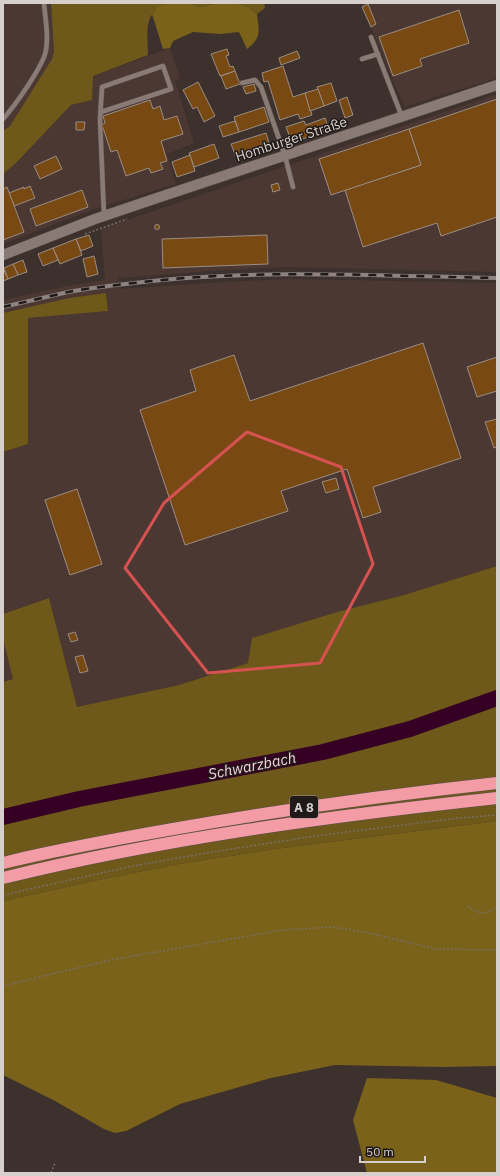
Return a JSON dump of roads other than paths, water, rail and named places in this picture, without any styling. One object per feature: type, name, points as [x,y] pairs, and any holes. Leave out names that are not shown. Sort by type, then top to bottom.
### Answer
[{"type":"highway","name":"A 8","points":[[3,863],[112,840],[246,816],[393,795],[497,783]]},
{"type":"highway","name":"A 8","points":[[3,878],[113,854],[248,830],[401,808],[497,798]]},
{"type":"main road","name":"Homburger Straße","points":[[3,255],[99,218],[497,85]]},
{"type":"lane","points":[[3,119],[38,69],[46,52],[47,42],[44,3]]},
{"type":"lane","points":[[371,37],[402,117]]},
{"type":"lane","points":[[362,59],[378,54]]},
{"type":"lane","points":[[99,218],[101,112],[102,86],[163,66],[171,89],[101,112]]},
{"type":"lane","points":[[242,83],[255,80],[261,87],[285,156],[293,187]]},
{"type":"waterway","name":"Schwarzbach","points":[[3,817],[79,799],[323,752],[410,729],[497,698]]},
{"type":"railway","points":[[3,307],[78,290],[195,277],[324,274],[497,278]]}]
